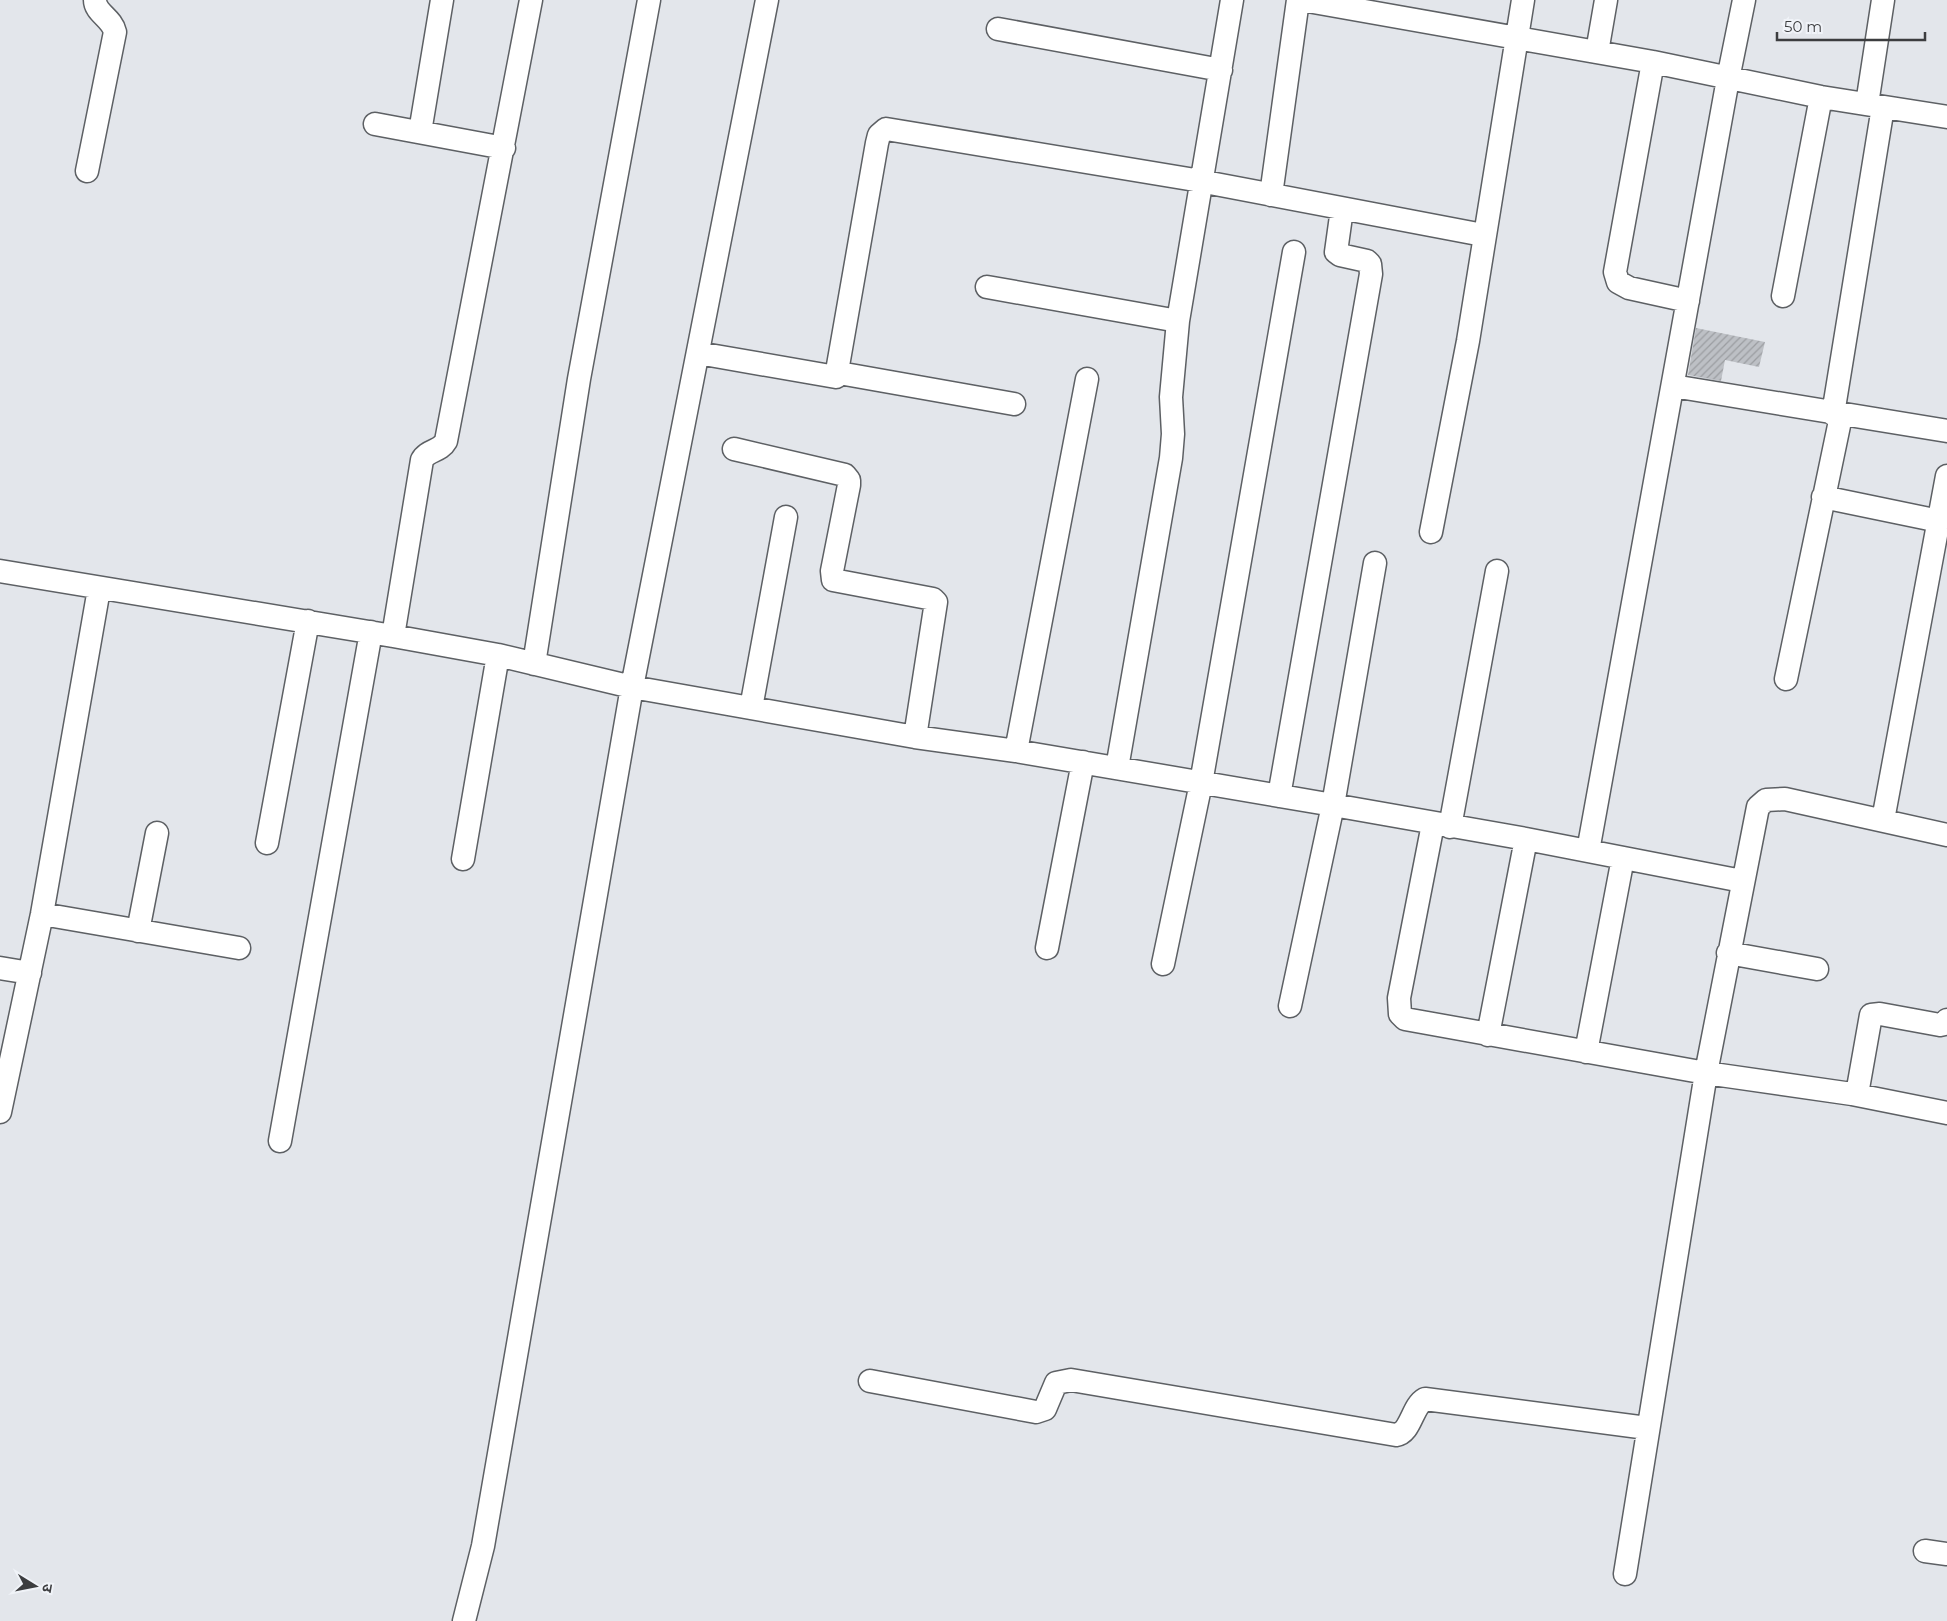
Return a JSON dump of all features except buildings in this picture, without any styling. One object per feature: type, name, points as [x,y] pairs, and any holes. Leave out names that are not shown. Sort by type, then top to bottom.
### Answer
[{"type":"street","points":[[87,171],[115,32],[113,24],[98,10],[95,0]]},
{"type":"street","points":[[420,132],[442,0]]},
{"type":"street","points":[[393,636],[422,460],[428,453],[442,448],[446,441],[531,0]]},
{"type":"street","points":[[534,664],[579,379],[649,0]]},
{"type":"street","points":[[464,1621],[483,1546],[632,687],[767,0]]},
{"type":"street","points":[[1117,768],[1171,458],[1174,434],[1171,397],[1178,321],[1232,0]]},
{"type":"street","points":[[1271,195],[1298,0]]},
{"type":"street","points":[[1302,0],[1654,62],[1821,98],[1947,117]]},
{"type":"street","points":[[1430,532],[1468,341],[1483,235],[1522,0]]},
{"type":"street","points":[[1597,52],[1606,0]]},
{"type":"street","points":[[1588,850],[1744,0]]},
{"type":"street","points":[[1786,679],[1824,497],[1837,415],[1875,106],[1883,0]]},
{"type":"street","points":[[998,29],[1221,70]]},
{"type":"street","points":[[1654,62],[1615,272],[1618,282],[1629,288],[1688,301]]},
{"type":"street","points":[[1783,296],[1821,98]]},
{"type":"street","points":[[375,124],[504,148]]},
{"type":"street","points":[[698,353],[836,377],[839,373],[877,143],[883,130],[895,129],[1201,181],[1483,235]]},
{"type":"street","points":[[1279,796],[1371,274],[1370,264],[1367,261],[1340,255],[1336,252],[1342,209]]},
{"type":"street","points":[[1163,964],[1201,783],[1294,252]]},
{"type":"street","points":[[987,287],[1178,321]]},
{"type":"street","points":[[839,373],[1014,404]]},
{"type":"street","points":[[1016,751],[1087,379]]},
{"type":"street","points":[[1673,386],[1837,415],[1947,431]]},
{"type":"street","points":[[734,449],[845,475],[849,480],[849,486],[833,565],[833,580],[933,599],[936,602],[915,737]]},
{"type":"street","points":[[1883,820],[1947,477]]},
{"type":"street","points":[[1824,497],[1938,521]]},
{"type":"street","points":[[751,708],[786,517]]},
{"type":"street","points":[[1290,1006],[1333,805],[1375,563]]},
{"type":"street","points":[[0,571],[99,589],[371,632],[498,655],[632,687],[915,737],[1016,751],[1333,805],[1588,850],[1742,881]]},
{"type":"street","points":[[1497,571],[1441,825],[1399,998],[1399,1012],[1402,1017],[1408,1020],[1706,1073],[1857,1094],[1947,1113]]},
{"type":"street","points":[[0,1112],[42,914],[99,589]]},
{"type":"street","points":[[267,843],[308,621]]},
{"type":"street","points":[[280,1141],[371,632]]},
{"type":"street","points":[[462,859],[498,655]]},
{"type":"street","points":[[1047,948],[1083,762]]},
{"type":"street","points":[[1625,1574],[1647,1428],[1706,1073],[1742,881],[1758,807],[1766,800],[1785,799],[1947,835]]},
{"type":"street","points":[[138,931],[157,833]]},
{"type":"street","points":[[1488,1034],[1526,839]]},
{"type":"street","points":[[1586,1052],[1623,858]]},
{"type":"street","points":[[42,914],[239,948]]},
{"type":"street","points":[[1728,954],[1817,969]]},
{"type":"street","points":[[0,968],[30,973]]},
{"type":"street","points":[[1857,1094],[1871,1015],[1880,1014],[1940,1024],[1945,1024],[1947,1020]]},
{"type":"street","points":[[870,1381],[1036,1412],[1045,1409],[1056,1383],[1071,1380],[1396,1435],[1403,1432],[1418,1404],[1425,1399],[1647,1428]]},
{"type":"street","points":[[1925,1551],[1947,1554]]}]
